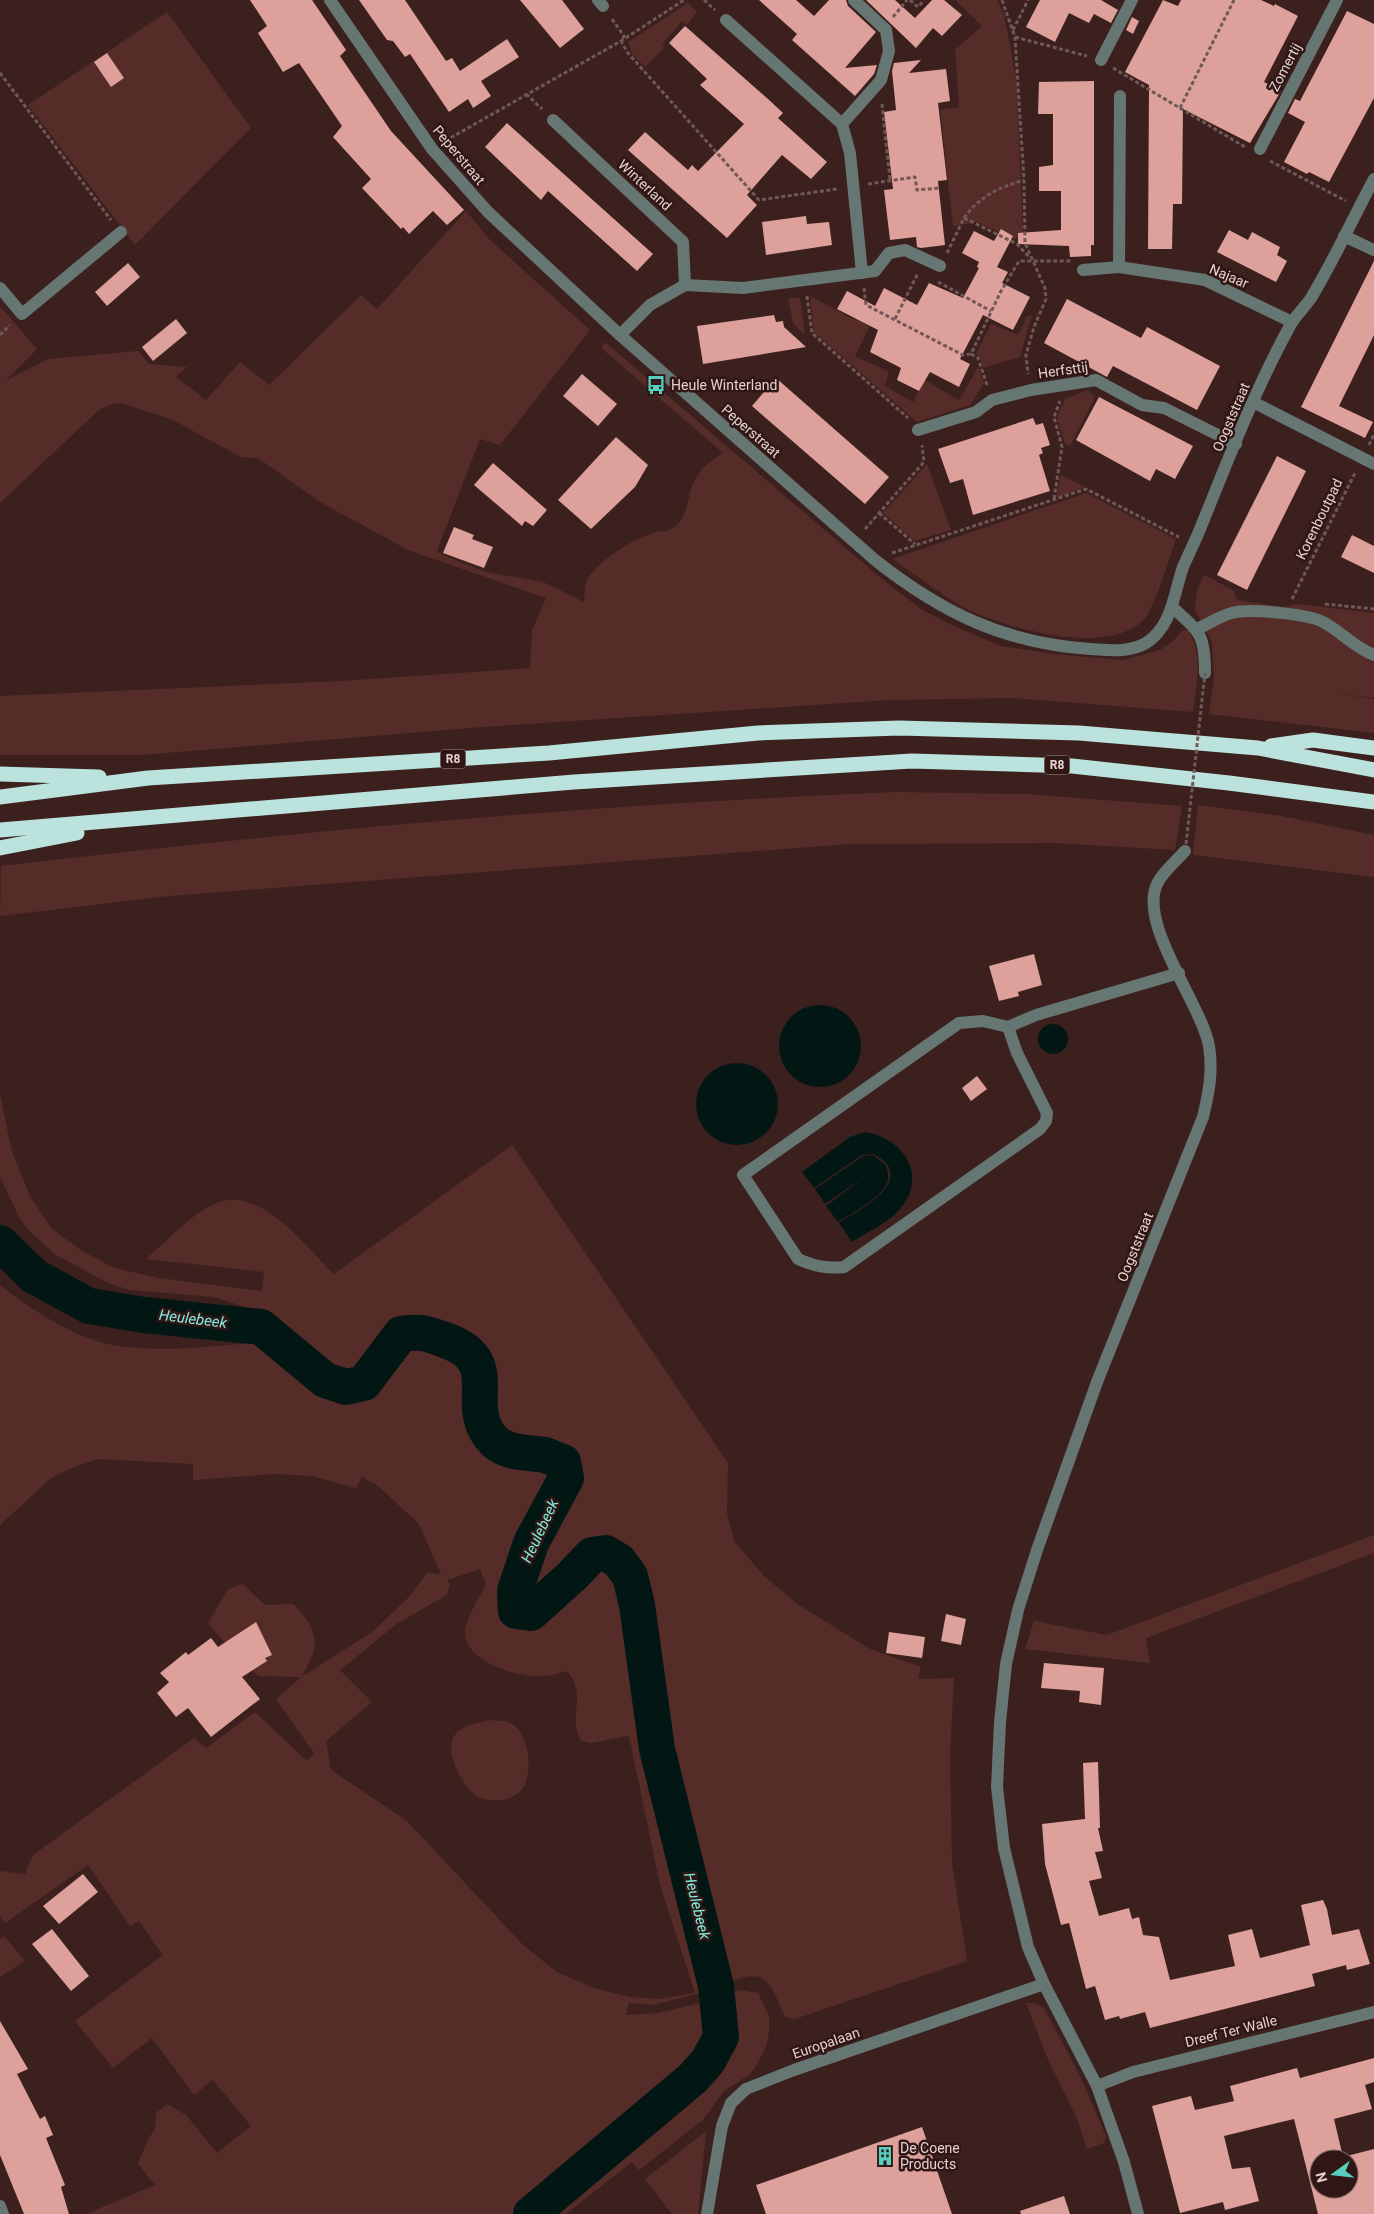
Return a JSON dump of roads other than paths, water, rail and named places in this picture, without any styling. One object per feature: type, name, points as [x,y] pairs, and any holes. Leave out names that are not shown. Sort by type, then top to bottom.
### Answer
[{"type":"highway","name":"R8","points":[[0,798],[148,778],[549,753],[758,733],[899,728],[1079,732],[1258,748],[1374,770]]},
{"type":"highway","points":[[1258,748],[1313,740],[1374,748]]},
{"type":"highway","name":"R8","points":[[0,830],[574,782],[912,761],[1072,766],[1229,783],[1374,802]]},
{"type":"highway","name":"R8","points":[[0,774],[148,778]]},
{"type":"highway","name":"R8","points":[[0,848],[147,819]]},
{"type":"street","name":"Peperstraat","points":[[330,0],[432,149],[488,212],[620,335],[875,560],[909,587],[956,615],[1011,636],[1065,648],[1118,651],[1131,649],[1146,643],[1160,630],[1172,607]]},
{"type":"street","points":[[842,124],[881,80],[889,50],[886,30],[854,0]]},
{"type":"street","points":[[1101,60],[1132,0]]},
{"type":"street","name":"Zomertij","points":[[1258,152],[1337,0]]},
{"type":"street","points":[[726,20],[842,124],[850,153],[862,273]]},
{"type":"street","points":[[1119,267],[1120,96]]},
{"type":"street","name":"Winterland","points":[[553,120],[683,242],[685,285]]},
{"type":"street","name":"Oogststraat","points":[[1172,607],[1183,568],[1253,402],[1292,322],[1310,299],[1374,179]]},
{"type":"street","points":[[0,288],[22,314],[120,232]]},
{"type":"street","points":[[1344,236],[1374,250]]},
{"type":"street","points":[[620,335],[650,305],[685,285],[743,288],[876,271],[889,253],[905,250],[940,266]]},
{"type":"street","name":"Najaar","points":[[1083,270],[1119,267],[1205,280],[1292,322]]},
{"type":"street","name":"Herfsttij","points":[[918,430],[976,412],[992,400],[1031,390],[1096,380],[1142,405],[1164,408],[1236,444]]},
{"type":"street","points":[[1253,402],[1374,464]]},
{"type":"street","points":[[1172,607],[1197,629],[1205,646],[1205,673]]},
{"type":"street","points":[[1197,629],[1229,613],[1239,611],[1286,614],[1322,621],[1352,645],[1374,656]]},
{"type":"street","name":"Oogststraat","points":[[1044,1984],[1028,1948],[1004,1848],[997,1787],[1006,1664],[1018,1610],[1037,1550],[1097,1382],[1203,1117],[1212,1078],[1208,1044],[1179,973],[1158,933],[1154,895],[1158,882],[1186,847]]},
{"type":"street","points":[[1008,1027],[1016,1054],[1047,1113],[1046,1121],[1040,1130],[844,1267],[830,1269],[813,1266],[798,1260],[743,1175],[959,1023],[982,1021],[1008,1027],[1036,1015],[1179,973]]},
{"type":"street","points":[[1044,1984],[1097,2086],[1124,2162],[1138,2214]]},
{"type":"street","name":"Europalaan","points":[[707,2214],[722,2126],[731,2103],[746,2089],[794,2070],[1044,1984]]},
{"type":"street","name":"Dreef Ter Walle","points":[[1097,2086],[1133,2072],[1374,2012]]},
{"type":"street","points":[[0,2206],[3,2214]]},
{"type":"waterway","name":"Heulebeek","points":[[0,1243],[34,1276],[89,1306],[144,1315],[261,1327],[325,1380],[346,1387],[364,1383],[401,1334],[428,1334],[464,1349],[474,1360],[479,1372],[480,1413],[484,1427],[494,1441],[505,1448],[518,1452],[545,1455],[563,1462],[566,1478],[531,1543],[515,1591],[516,1611],[531,1613],[592,1555],[606,1553],[619,1561],[630,1576],[637,1605],[657,1749],[716,1986],[721,2037],[708,2061],[693,2078],[531,2214]]},
{"type":"place","name":"Heule Winterland","points":[[656,385]]},
{"type":"place","name":"De Coene Products","points":[[885,2156]]}]
